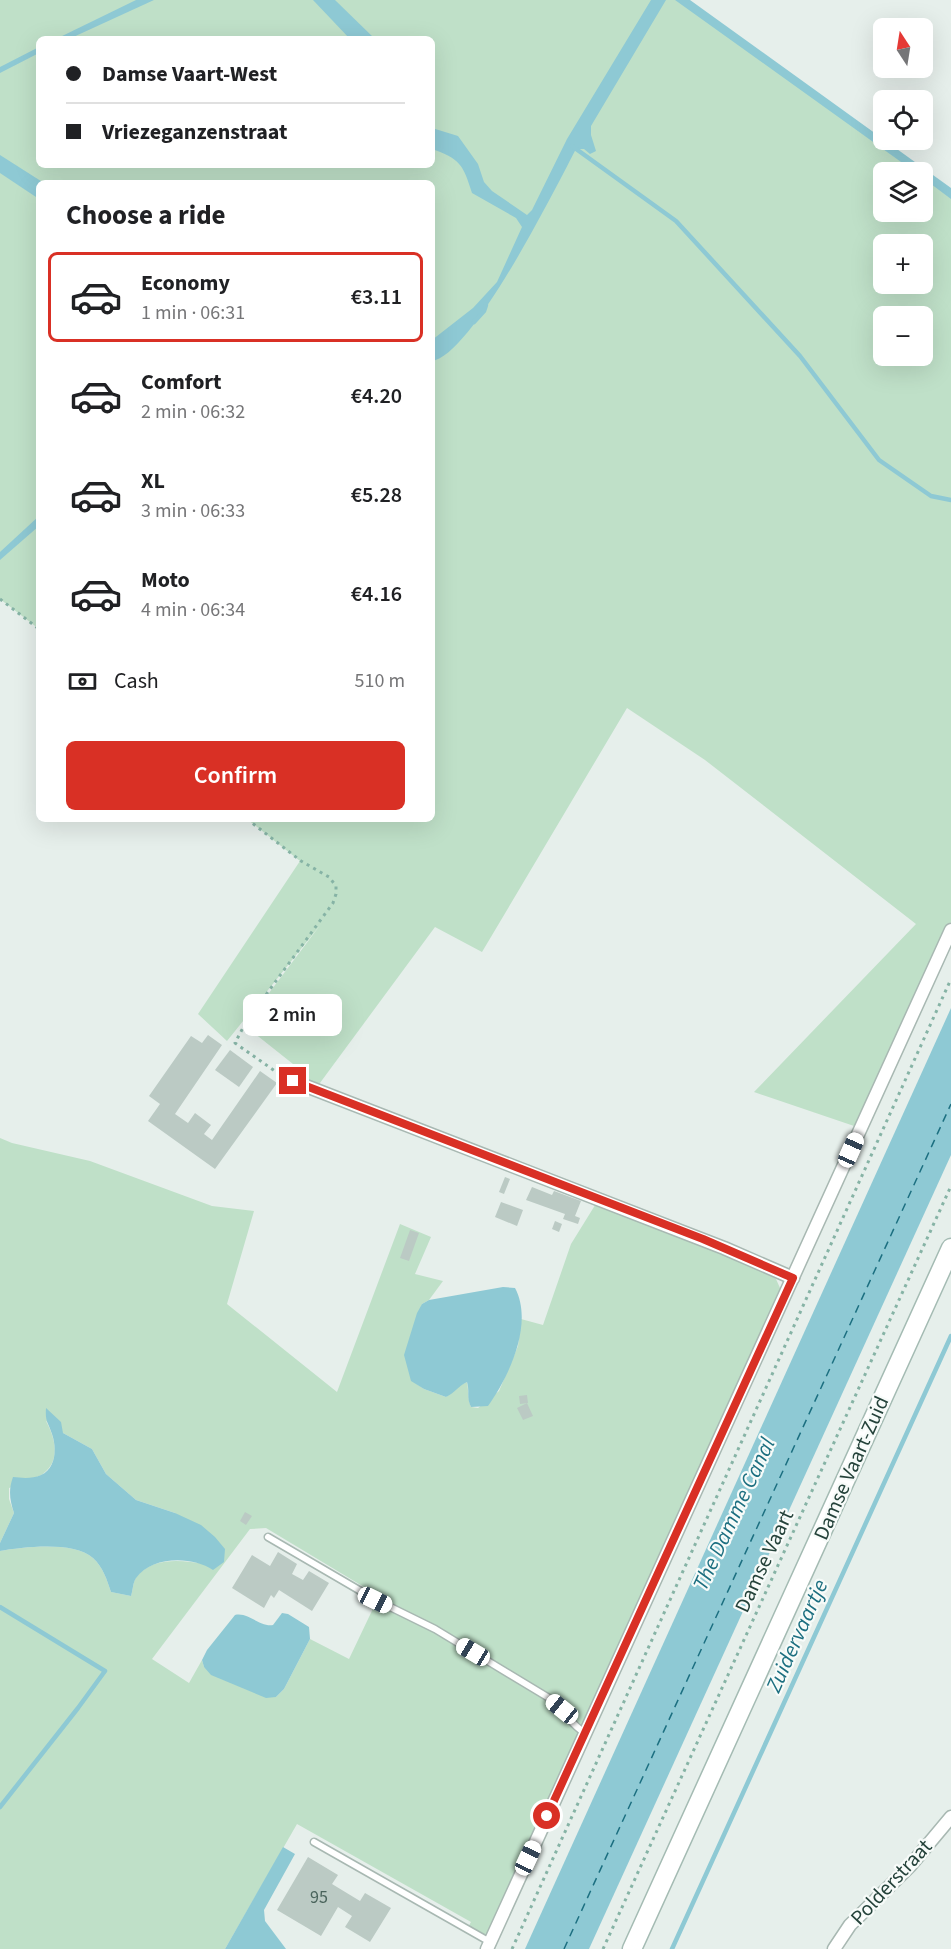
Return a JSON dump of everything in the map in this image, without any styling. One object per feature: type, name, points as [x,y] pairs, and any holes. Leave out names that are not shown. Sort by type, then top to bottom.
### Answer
[{"type":"street","points":[[488,1945],[951,930]]},
{"type":"street","points":[[293,1081],[713,1244],[793,1278]]},
{"type":"street","name":"Damse Vaart-Zuid","points":[[632,1949],[951,1248]]},
{"type":"street","name":"Polderstraat","points":[[834,1949],[850,1925],[910,1866],[951,1817]]},
{"type":"lane","points":[[268,1537],[375,1600],[435,1629],[549,1698],[562,1709],[580,1731],[585,1733]]},
{"type":"lane","points":[[314,1842],[488,1945]]},
{"type":"path","points":[[0,599],[36,626]]},
{"type":"path","points":[[251,822],[301,861],[329,877],[336,886],[333,903],[246,1022],[235,1043],[272,1070],[293,1081]]},
{"type":"path","points":[[512,1949],[951,979]]},
{"type":"path","name":"Damse Vaart","points":[[603,1949],[951,1186]]},
{"type":"green space","points":[[0,0],[682,0],[873,135],[873,150],[894,150],[911,162],[873,162],[873,222],[933,222],[933,177],[951,190],[951,922],[857,1127],[754,1092],[916,924],[705,760],[627,708],[482,952],[435,927],[317,1087],[290,1074],[289,1070],[293,1064],[249,1029],[263,1001],[321,924],[227,1041],[198,1014],[300,861],[251,822],[435,822],[435,180],[36,180],[36,627],[0,599]]},
{"type":"green space","points":[[0,1138],[12,1143],[90,1161],[212,1206],[254,1211],[227,1304],[337,1392],[400,1224],[431,1237],[415,1274],[443,1281],[429,1300],[422,1304],[411,1380],[424,1389],[446,1397],[467,1382],[471,1407],[478,1408],[499,1391],[518,1346],[521,1319],[543,1325],[571,1244],[597,1202],[752,1264],[776,1279],[780,1288],[780,1297],[487,1939],[467,1929],[471,1922],[297,1824],[225,1949],[0,1949],[0,1551],[48,1547],[74,1549],[93,1558],[104,1574],[111,1592],[131,1596],[136,1577],[151,1566],[177,1561],[204,1564],[175,1513],[136,1500],[106,1474],[92,1449],[46,1421],[54,1441],[53,1461],[42,1475],[9,1488],[9,1499],[14,1513],[0,1543]],"holes":[[[266,1528],[379,1596],[349,1659],[310,1639],[284,1689],[276,1697],[204,1667],[202,1660],[189,1683],[152,1659],[250,1529]]]},
{"type":"water","points":[[136,0],[154,0],[76,36],[62,36]]},
{"type":"water","points":[[313,0],[335,0],[372,36],[347,36]]},
{"type":"water","points":[[651,0],[666,0],[591,126],[596,151],[590,154],[584,149],[576,149],[512,267],[490,302],[469,331],[449,352],[435,359],[435,338],[473,308],[497,282],[522,227],[516,218],[472,193],[466,175],[459,164],[449,156],[435,150],[435,129],[458,136],[478,164],[484,182],[492,191],[527,215],[532,210],[567,139]]},
{"type":"water","points":[[675,0],[690,0],[873,132],[873,142]]},
{"type":"water","points":[[36,49],[36,55],[0,73],[0,67]]},
{"type":"water","points":[[884,150],[898,150],[915,162],[901,162]]},
{"type":"water","points":[[0,155],[39,180],[36,180],[36,197],[0,173]]},
{"type":"water","points":[[933,175],[951,188],[951,199],[933,186]]},
{"type":"water","points":[[36,519],[36,529],[0,560],[0,552]]},
{"type":"water","name":"The Damme Canal","points":[[951,1008],[951,1155],[589,1949],[525,1949]]},
{"type":"water","points":[[503,1287],[515,1288],[522,1317],[520,1333],[511,1365],[488,1406],[471,1407],[467,1382],[446,1397],[424,1389],[411,1381],[404,1355],[422,1304],[429,1300]]},
{"type":"water","points":[[46,1408],[61,1422],[63,1433],[92,1449],[106,1474],[136,1500],[175,1513],[201,1525],[215,1537],[225,1549],[224,1562],[213,1570],[204,1565],[184,1561],[152,1565],[136,1578],[131,1596],[111,1592],[104,1574],[93,1558],[74,1549],[48,1547],[0,1551],[0,1543],[14,1513],[10,1495],[13,1477],[38,1476],[50,1468],[54,1458],[54,1445],[46,1419]]},
{"type":"water","points":[[282,1613],[288,1614],[309,1627],[310,1639],[284,1689],[276,1697],[266,1698],[211,1675],[204,1667],[202,1660],[207,1650],[235,1615],[273,1625]]},
{"type":"water","points":[[283,1847],[295,1854],[264,1910],[265,1921],[286,1949],[225,1949]]},
{"type":"building","points":[[208,1035],[222,1045],[175,1114],[188,1123],[195,1113],[211,1125],[204,1134],[212,1140],[260,1071],[277,1083],[215,1169],[148,1121],[160,1104],[149,1096],[191,1036],[202,1043]]},
{"type":"building","points":[[230,1050],[253,1067],[239,1087],[215,1070]]},
{"type":"building","points":[[505,1177],[510,1179],[504,1194],[499,1192]]},
{"type":"building","points":[[532,1187],[552,1195],[554,1191],[581,1201],[575,1216],[580,1218],[578,1224],[563,1219],[565,1214],[526,1200]]},
{"type":"building","points":[[501,1202],[523,1210],[517,1226],[495,1217]]},
{"type":"building","points":[[555,1221],[562,1224],[559,1232],[552,1229]]},
{"type":"building","points":[[410,1230],[419,1233],[409,1261],[400,1258]]},
{"type":"building","points":[[527,1395],[528,1403],[520,1404],[519,1396]]},
{"type":"building","points":[[527,1403],[533,1416],[523,1420],[517,1408]]},
{"type":"building","points":[[245,1512],[252,1516],[246,1525],[240,1521]]},
{"type":"building","points":[[278,1552],[297,1564],[292,1574],[303,1580],[309,1571],[329,1583],[312,1611],[279,1590],[274,1598],[271,1595],[264,1608],[232,1588],[252,1555],[270,1566]]},
{"type":"building","points":[[308,1857],[338,1875],[332,1884],[360,1901],[365,1893],[391,1908],[370,1942],[345,1927],[352,1916],[338,1907],[321,1936],[277,1910]]},
{"type":"waterway","points":[[572,146],[676,221],[800,356],[879,460],[931,496],[951,500]]},
{"type":"waterway","points":[[474,322],[484,311],[486,305]]},
{"type":"waterway","name":"Zuidervaartje","points":[[672,1949],[951,1336]]},
{"type":"waterway","points":[[0,1607],[105,1671],[0,1807]]},
{"type":"ferry route","points":[[564,1949],[951,1104]]},
{"type":"route","points":[[293,1081],[703,1239],[793,1278],[547,1816]]}]
